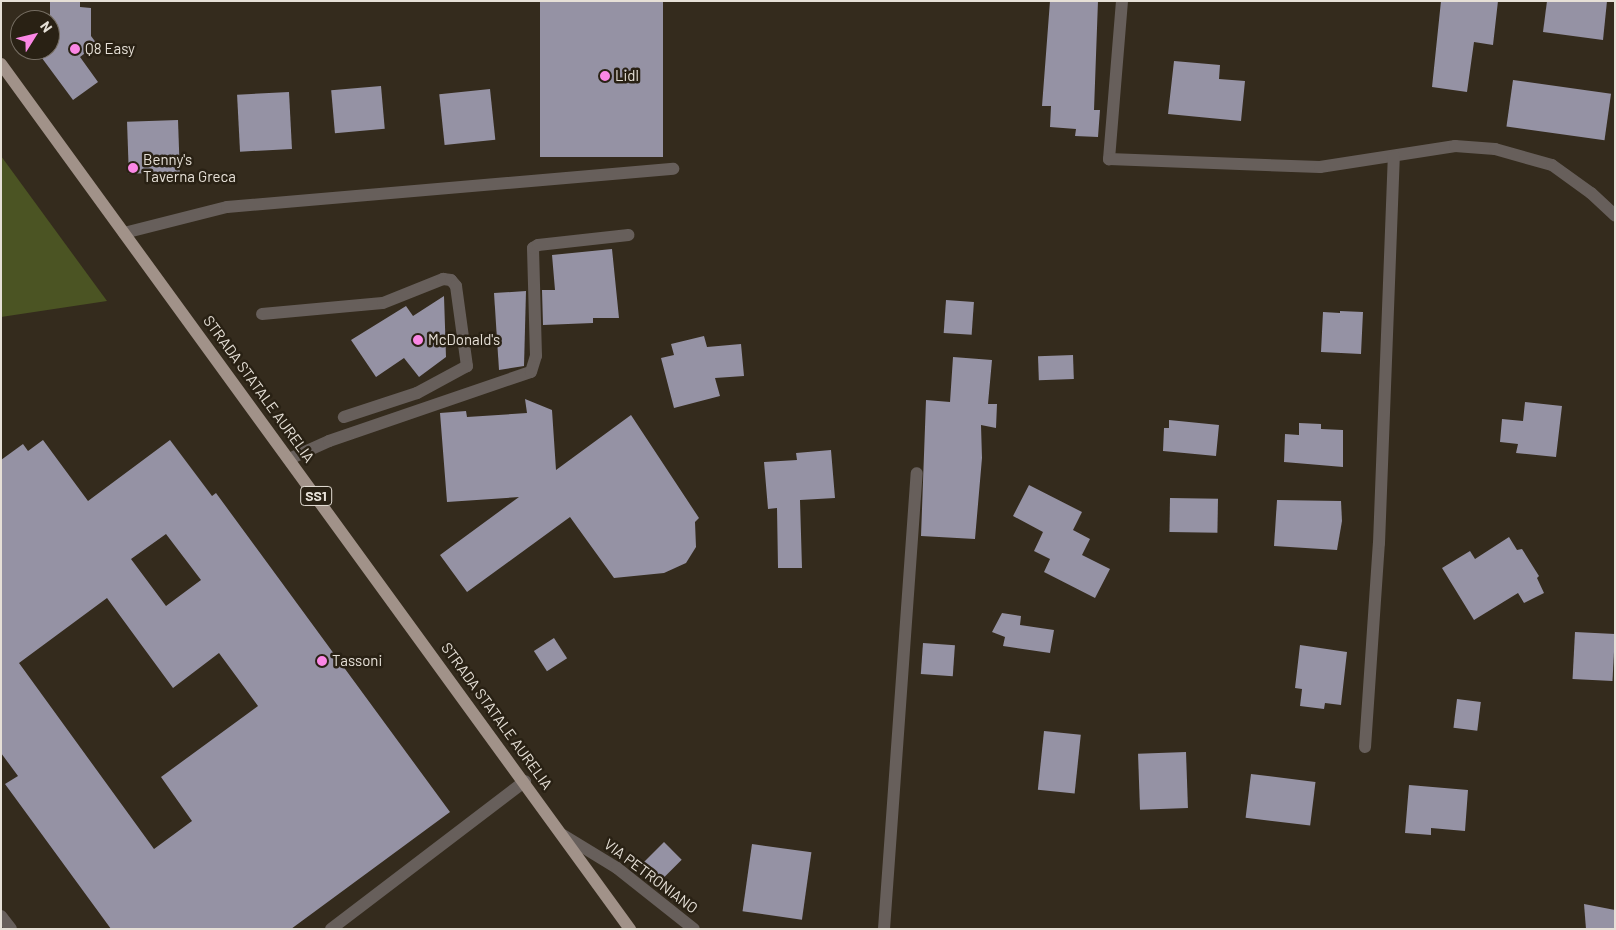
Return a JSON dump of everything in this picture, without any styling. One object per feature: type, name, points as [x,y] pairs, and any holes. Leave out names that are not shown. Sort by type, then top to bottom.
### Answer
[{"type":"main road","name":"STRADA STATALE AURELIA","points":[[1,64],[525,781],[630,929]]},
{"type":"street","points":[[1122,1],[1109,158],[1320,167],[1455,146],[1496,149],[1552,166],[1591,193],[1615,215]]},
{"type":"street","points":[[1365,747],[1379,543],[1394,156]]},
{"type":"street","points":[[124,233],[227,207],[673,169]]},
{"type":"street","points":[[290,459],[329,440],[531,372],[536,356],[533,248],[538,245],[628,236]]},
{"type":"street","points":[[262,314],[383,303],[442,279],[451,280],[456,286],[467,366],[417,393],[344,417]]},
{"type":"street","points":[[884,929],[917,473]]},
{"type":"street","points":[[331,929],[525,781]]},
{"type":"street","name":"VIA PETRONIANO","points":[[563,835],[617,868],[694,929]]},
{"type":"street","points":[[1,916],[11,929]]},
{"type":"green space","points":[[1,156],[107,301],[1,317]]},
{"type":"building","points":[[50,1],[80,1],[80,7],[91,8],[91,36],[97,44],[80,57],[98,82],[73,100],[43,60],[60,60],[60,10],[50,10]]},
{"type":"building","name":"Lidl","points":[[540,1],[663,1],[663,157],[540,157]]},
{"type":"building","points":[[1050,1],[1098,1],[1094,110],[1100,110],[1098,137],[1075,136],[1076,129],[1050,127],[1051,106],[1042,106]]},
{"type":"building","points":[[1441,1],[1498,1],[1493,45],[1474,42],[1467,92],[1432,87]]},
{"type":"building","points":[[1547,1],[1607,1],[1603,40],[1543,32]]},
{"type":"building","points":[[1174,61],[1220,65],[1219,79],[1245,81],[1241,121],[1168,114]]},
{"type":"building","points":[[1513,80],[1611,94],[1604,140],[1506,127]]},
{"type":"building","points":[[381,86],[385,129],[335,133],[331,90]]},
{"type":"building","points":[[490,89],[495,140],[445,145],[439,94]]},
{"type":"building","points":[[289,92],[292,149],[240,152],[237,95]]},
{"type":"building","points":[[178,120],[180,172],[129,174],[127,122]]},
{"type":"building","points":[[612,249],[619,318],[593,318],[593,323],[543,325],[542,290],[555,290],[552,255]]},
{"type":"building","points":[[526,291],[524,366],[499,370],[494,293]]},
{"type":"building","name":"McDonald's","points":[[444,296],[446,357],[419,377],[404,358],[376,377],[351,340],[406,306],[413,316]]},
{"type":"building","points":[[946,300],[974,302],[972,335],[944,333]]},
{"type":"building","points":[[1340,311],[1363,312],[1361,354],[1321,352],[1323,312],[1340,313]]},
{"type":"building","points":[[704,336],[707,347],[741,344],[744,376],[715,378],[720,396],[674,408],[661,358],[674,355],[671,344]]},
{"type":"building","points":[[1073,355],[1074,379],[1039,380],[1038,356]]},
{"type":"building","points":[[953,357],[992,360],[988,404],[997,404],[996,428],[981,425],[982,458],[975,539],[921,536],[926,400],[950,402]]},
{"type":"building","points":[[525,399],[552,410],[556,470],[631,415],[699,518],[695,522],[696,547],[686,563],[664,573],[614,578],[570,517],[467,592],[440,555],[519,497],[447,502],[440,413],[466,411],[467,417],[527,413]]},
{"type":"building","points":[[1525,402],[1562,406],[1556,457],[1516,453],[1518,444],[1500,442],[1502,419],[1523,421]]},
{"type":"building","points":[[1169,420],[1219,425],[1216,456],[1163,451],[1164,428],[1169,428]]},
{"type":"building","points":[[1299,423],[1321,424],[1321,429],[1343,430],[1343,467],[1284,462],[1285,434],[1299,435]]},
{"type":"building","points":[[43,440],[88,501],[170,440],[212,496],[216,493],[450,812],[291,929],[111,929],[5,784],[18,776],[1,753],[1,460],[23,444],[28,451]],"holes":[[[166,534],[201,580],[166,606],[131,559]],[[107,598],[173,688],[219,653],[258,706],[161,777],[192,821],[154,849],[19,663]]]},
{"type":"building","points":[[831,450],[835,498],[800,500],[802,568],[778,568],[777,508],[768,509],[764,462],[797,460],[796,453]]},
{"type":"building","points":[[1029,485],[1082,512],[1073,530],[1090,539],[1082,555],[1110,569],[1095,598],[1044,572],[1050,559],[1034,551],[1043,532],[1013,516]]},
{"type":"building","points":[[1170,498],[1218,499],[1217,533],[1169,532]]},
{"type":"building","points":[[1277,500],[1341,501],[1342,521],[1337,550],[1274,546]]},
{"type":"building","points":[[1509,537],[1517,550],[1522,549],[1539,576],[1537,578],[1544,593],[1524,603],[1518,593],[1474,620],[1442,568],[1470,551],[1475,559]]},
{"type":"building","points":[[1002,613],[1021,616],[1020,625],[1054,630],[1050,653],[1003,646],[1005,637],[992,632]]},
{"type":"building","points":[[1575,632],[1615,634],[1612,681],[1573,679]]},
{"type":"building","points":[[554,638],[567,658],[547,671],[534,651]]},
{"type":"building","points":[[923,643],[955,645],[953,676],[921,674]]},
{"type":"building","points":[[1300,645],[1347,652],[1341,705],[1325,703],[1324,709],[1300,706],[1302,689],[1295,688]]},
{"type":"building","points":[[1457,699],[1481,702],[1477,731],[1453,728]]},
{"type":"building","points":[[1044,731],[1081,735],[1075,794],[1038,790]]},
{"type":"building","points":[[1186,752],[1188,808],[1140,810],[1138,754]]},
{"type":"building","points":[[1251,774],[1316,782],[1310,826],[1246,818]]},
{"type":"building","points":[[1409,785],[1468,790],[1465,831],[1431,828],[1431,835],[1405,833]]},
{"type":"building","points":[[664,842],[682,860],[661,880],[643,863]]},
{"type":"building","points":[[752,844],[811,852],[802,920],[743,911]]},
{"type":"building","points":[[1584,904],[1615,910],[1615,929],[1586,929]]},
{"type":"place","name":"Q8 Easy","points":[[75,49]]},
{"type":"place","name":"Lidl","points":[[605,76]]},
{"type":"place","name":"Benny's Taverna Greca","points":[[133,168]]},
{"type":"place","name":"McDonald's","points":[[418,340]]},
{"type":"place","name":"Tassoni","points":[[322,661]]}]
